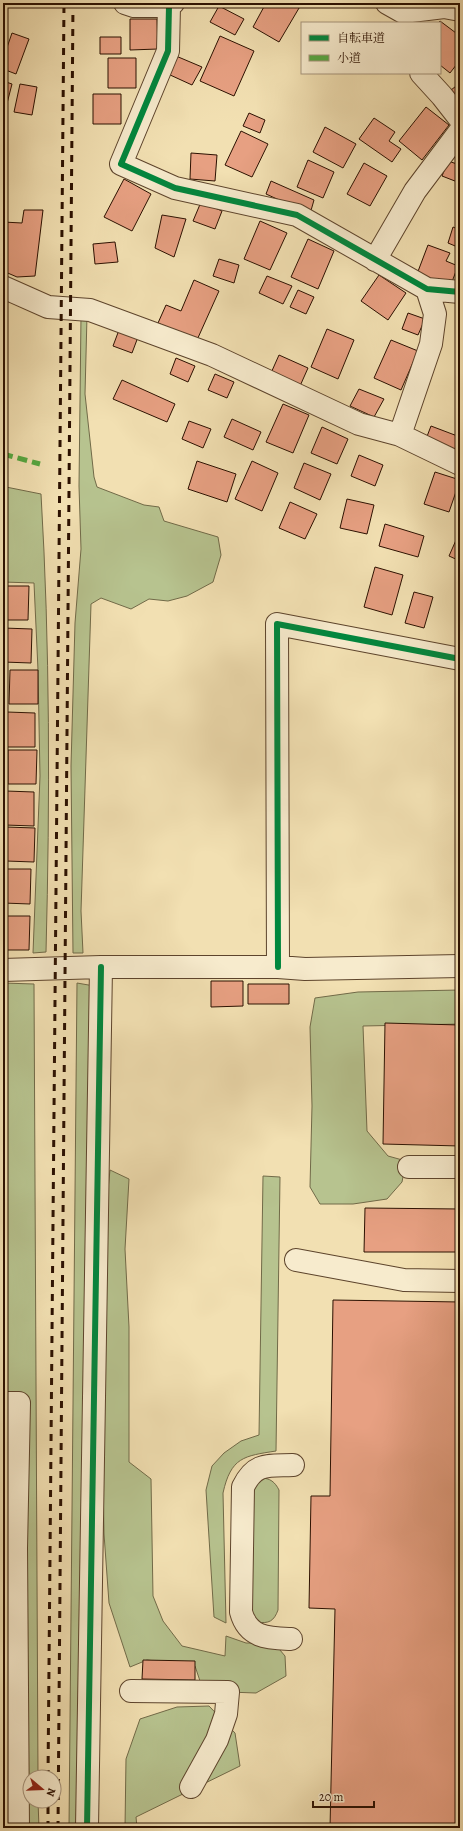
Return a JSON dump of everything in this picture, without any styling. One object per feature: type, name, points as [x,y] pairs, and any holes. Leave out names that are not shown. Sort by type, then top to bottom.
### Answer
[{"type":"street","points":[[125,3],[134,6],[171,5],[168,51],[121,164],[175,188],[297,215],[427,289],[460,292]]},
{"type":"street","points":[[398,13],[444,7],[460,10]]},
{"type":"street","points":[[422,74],[460,119]]},
{"type":"street","points":[[375,260],[415,191],[460,132]]},
{"type":"street","points":[[3,287],[48,307],[90,310],[212,355],[359,424],[400,435],[460,464]]},
{"type":"street","points":[[400,435],[431,344],[435,314],[427,289]]},
{"type":"street","points":[[278,967],[278,624],[460,659]]},
{"type":"street","points":[[3,970],[101,967],[278,967],[304,969],[460,966]]},
{"type":"street","points":[[86,1828],[101,967]]},
{"type":"street","points":[[409,1167],[460,1167]]},
{"type":"street","points":[[296,1260],[404,1280],[460,1281]]},
{"type":"street","points":[[3,1403],[19,1403],[10,1548],[10,1790],[18,1828]]},
{"type":"street","points":[[291,1639],[273,1639],[261,1636],[250,1630],[244,1622],[241,1612],[242,1487],[248,1476],[258,1468],[293,1466]]},
{"type":"street","points":[[131,1691],[228,1692],[226,1714],[217,1740],[191,1787]]},
{"type":"green space","points":[[81,316],[87,316],[85,394],[94,477],[97,487],[144,505],[159,507],[164,521],[218,537],[221,555],[213,582],[187,596],[168,601],[149,599],[131,609],[101,598],[91,604],[81,911],[83,953],[73,953],[71,766],[75,623],[81,549],[79,486]]},
{"type":"green space","points":[[6,487],[41,494],[48,665],[49,780],[47,895],[46,952],[33,953],[40,776],[38,670],[34,583],[3,582],[3,488]]},
{"type":"green space","points":[[3,983],[34,984],[38,1769],[22,1769],[22,1809],[38,1809],[39,1828],[18,1828],[19,1404],[3,1403]]},
{"type":"green space","points":[[77,983],[100,987],[87,1828],[69,1828]]},
{"type":"green space","points":[[460,990],[460,1024],[363,1026],[367,1131],[388,1156],[406,1161],[402,1182],[387,1199],[353,1204],[320,1204],[310,1187],[312,1106],[310,1027],[315,998],[358,992]]},
{"type":"green space","points":[[110,1170],[129,1179],[125,1249],[129,1327],[129,1462],[151,1479],[153,1596],[163,1621],[182,1646],[225,1656],[226,1636],[246,1643],[274,1643],[285,1656],[286,1676],[256,1693],[228,1692],[200,1681],[195,1666],[147,1660],[130,1667],[109,1603],[104,1534],[102,1423],[106,1209]]},
{"type":"green space","points":[[263,1176],[280,1177],[276,1451],[247,1457],[240,1460],[230,1472],[226,1481],[223,1493],[226,1623],[214,1617],[206,1490],[212,1466],[224,1453],[241,1441],[259,1435]]},
{"type":"green space","points":[[261,1478],[272,1481],[279,1490],[278,1610],[273,1619],[265,1623],[257,1622],[250,1612],[249,1490]]},
{"type":"green space","points":[[209,1706],[235,1733],[240,1766],[136,1817],[137,1828],[125,1828],[126,1759],[140,1719],[177,1707]]},
{"type":"building","points":[[266,3],[302,3],[279,42],[253,27]]},
{"type":"building","points":[[219,6],[244,19],[235,35],[210,22]]},
{"type":"building","points":[[130,19],[157,19],[158,49],[130,50]]},
{"type":"building","points":[[440,21],[460,36],[460,60],[450,73],[441,66],[441,22],[439,22]]},
{"type":"building","points":[[12,33],[29,39],[16,74],[3,69],[3,59]]},
{"type":"building","points":[[220,36],[254,51],[234,96],[200,81]]},
{"type":"building","points":[[100,37],[121,37],[121,54],[100,54]]},
{"type":"building","points":[[176,56],[202,67],[192,85],[168,74]]},
{"type":"building","points":[[108,58],[136,58],[136,88],[108,88]]},
{"type":"building","points":[[3,81],[12,84],[3,119]]},
{"type":"building","points":[[460,83],[460,102],[451,90]]},
{"type":"building","points":[[20,84],[37,87],[32,115],[14,112]]},
{"type":"building","points":[[93,94],[121,94],[121,124],[93,124]]},
{"type":"building","points":[[426,107],[449,125],[422,160],[399,141]]},
{"type":"building","points":[[249,113],[265,120],[260,133],[243,126]]},
{"type":"building","points":[[374,118],[395,132],[389,141],[401,149],[392,162],[359,139]]},
{"type":"building","points":[[325,127],[356,144],[343,168],[313,152]]},
{"type":"building","points":[[241,131],[268,144],[252,177],[225,165]]},
{"type":"building","points":[[191,153],[217,155],[215,181],[190,179]]},
{"type":"building","points":[[308,160],[334,172],[323,198],[297,187]]},
{"type":"building","points":[[448,161],[460,165],[460,183],[442,176]]},
{"type":"building","points":[[364,163],[387,176],[370,206],[347,194]]},
{"type":"building","points":[[124,179],[151,194],[132,231],[104,217]]},
{"type":"building","points":[[271,181],[314,200],[310,214],[266,194]]},
{"type":"building","points":[[201,202],[222,211],[215,229],[193,221]]},
{"type":"building","points":[[24,210],[43,210],[35,276],[17,277],[3,271],[3,222],[22,223]]},
{"type":"building","points":[[162,215],[186,219],[174,257],[155,248]]},
{"type":"building","points":[[260,221],[287,233],[270,270],[244,259]]},
{"type":"building","points":[[453,227],[460,230],[460,248],[448,243]]},
{"type":"building","points":[[308,239],[334,251],[318,289],[291,277]]},
{"type":"building","points":[[115,242],[118,262],[95,264],[93,244]]},
{"type":"building","points":[[428,245],[450,253],[446,261],[458,266],[450,287],[417,274]]},
{"type":"building","points":[[219,259],[239,265],[234,283],[213,276]]},
{"type":"building","points":[[379,275],[406,293],[388,320],[361,301]]},
{"type":"building","points":[[267,276],[292,286],[283,304],[259,293]]},
{"type":"building","points":[[194,280],[219,291],[197,340],[158,323],[166,305],[181,311]]},
{"type":"building","points":[[298,290],[314,297],[306,314],[290,307]]},
{"type":"building","points":[[408,313],[425,319],[418,335],[402,329]]},
{"type":"building","points":[[327,329],[354,340],[338,379],[311,367]]},
{"type":"building","points":[[119,330],[138,337],[132,353],[113,346]]},
{"type":"building","points":[[391,340],[418,351],[401,390],[374,378]]},
{"type":"building","points":[[279,355],[308,368],[300,386],[271,373]]},
{"type":"building","points":[[176,358],[195,366],[188,382],[170,374]]},
{"type":"building","points":[[215,374],[234,382],[227,398],[208,390]]},
{"type":"building","points":[[122,380],[175,404],[167,422],[113,399]]},
{"type":"building","points":[[359,389],[384,399],[374,417],[350,406]]},
{"type":"building","points":[[283,404],[309,415],[293,453],[266,442]]},
{"type":"building","points":[[232,419],[261,432],[253,450],[224,437]]},
{"type":"building","points":[[189,421],[211,429],[203,448],[182,439]]},
{"type":"building","points":[[431,426],[460,437],[460,451],[426,439]]},
{"type":"building","points":[[322,427],[348,439],[337,464],[311,453]]},
{"type":"building","points":[[359,455],[383,465],[375,486],[351,476]]},
{"type":"building","points":[[197,461],[236,474],[227,502],[188,489]]},
{"type":"building","points":[[252,461],[278,473],[262,511],[235,499]]},
{"type":"building","points":[[304,463],[331,474],[320,500],[294,488]]},
{"type":"building","points":[[435,472],[460,480],[449,512],[424,504]]},
{"type":"building","points":[[347,499],[374,505],[367,534],[340,528]]},
{"type":"building","points":[[290,502],[317,514],[305,539],[279,528]]},
{"type":"building","points":[[385,524],[424,536],[418,557],[379,546]]},
{"type":"building","points":[[460,531],[460,561],[449,556]]},
{"type":"building","points":[[375,567],[403,575],[392,615],[364,607]]},
{"type":"building","points":[[3,586],[29,586],[28,620],[3,620]]},
{"type":"building","points":[[414,592],[433,597],[424,628],[405,623]]},
{"type":"building","points":[[3,628],[32,629],[31,663],[3,662]]},
{"type":"building","points":[[10,670],[38,670],[38,704],[9,704]]},
{"type":"building","points":[[7,712],[35,713],[35,747],[6,747]]},
{"type":"building","points":[[8,750],[37,750],[36,784],[8,784]]},
{"type":"building","points":[[6,791],[34,792],[34,826],[5,825]]},
{"type":"building","points":[[6,827],[35,828],[34,862],[6,861]]},
{"type":"building","points":[[3,869],[31,869],[30,904],[3,903]]},
{"type":"building","points":[[3,916],[30,916],[29,950],[3,950]]},
{"type":"building","points":[[211,981],[243,981],[243,1006],[211,1007]]},
{"type":"building","points":[[248,984],[289,984],[289,1004],[248,1004]]},
{"type":"building","points":[[385,1023],[460,1025],[460,1146],[383,1144]]},
{"type":"building","points":[[365,1208],[460,1209],[460,1252],[364,1252]]},
{"type":"building","points":[[333,1300],[460,1302],[460,1828],[330,1828],[335,1609],[309,1608],[311,1496],[330,1496]]},
{"type":"building","points":[[3,1559],[9,1559],[9,1597],[3,1597]]},
{"type":"building","points":[[143,1660],[195,1661],[195,1680],[142,1679]]},
{"type":"building","points":[[3,1729],[9,1730],[8,1767],[3,1767]]},
{"type":"building","points":[[3,1801],[9,1801],[8,1828],[3,1828]]},
{"type":"building","points":[[282,1825],[310,1825],[310,1828],[282,1828]]},
{"type":"railway","points":[[48,1769],[64,3]]},
{"type":"railway","points":[[58,1828],[73,3]]},
{"type":"railway","points":[[48,1809],[48,1828]]},
{"type":"marked path","points":[[3,454],[40,464]]},
{"type":"cycle path","points":[[169,6],[168,51],[121,164],[175,188],[297,215],[427,289],[460,292]]},
{"type":"cycle path","points":[[278,967],[277,624],[460,659]]},
{"type":"cycle path","points":[[87,1828],[101,967]]}]
